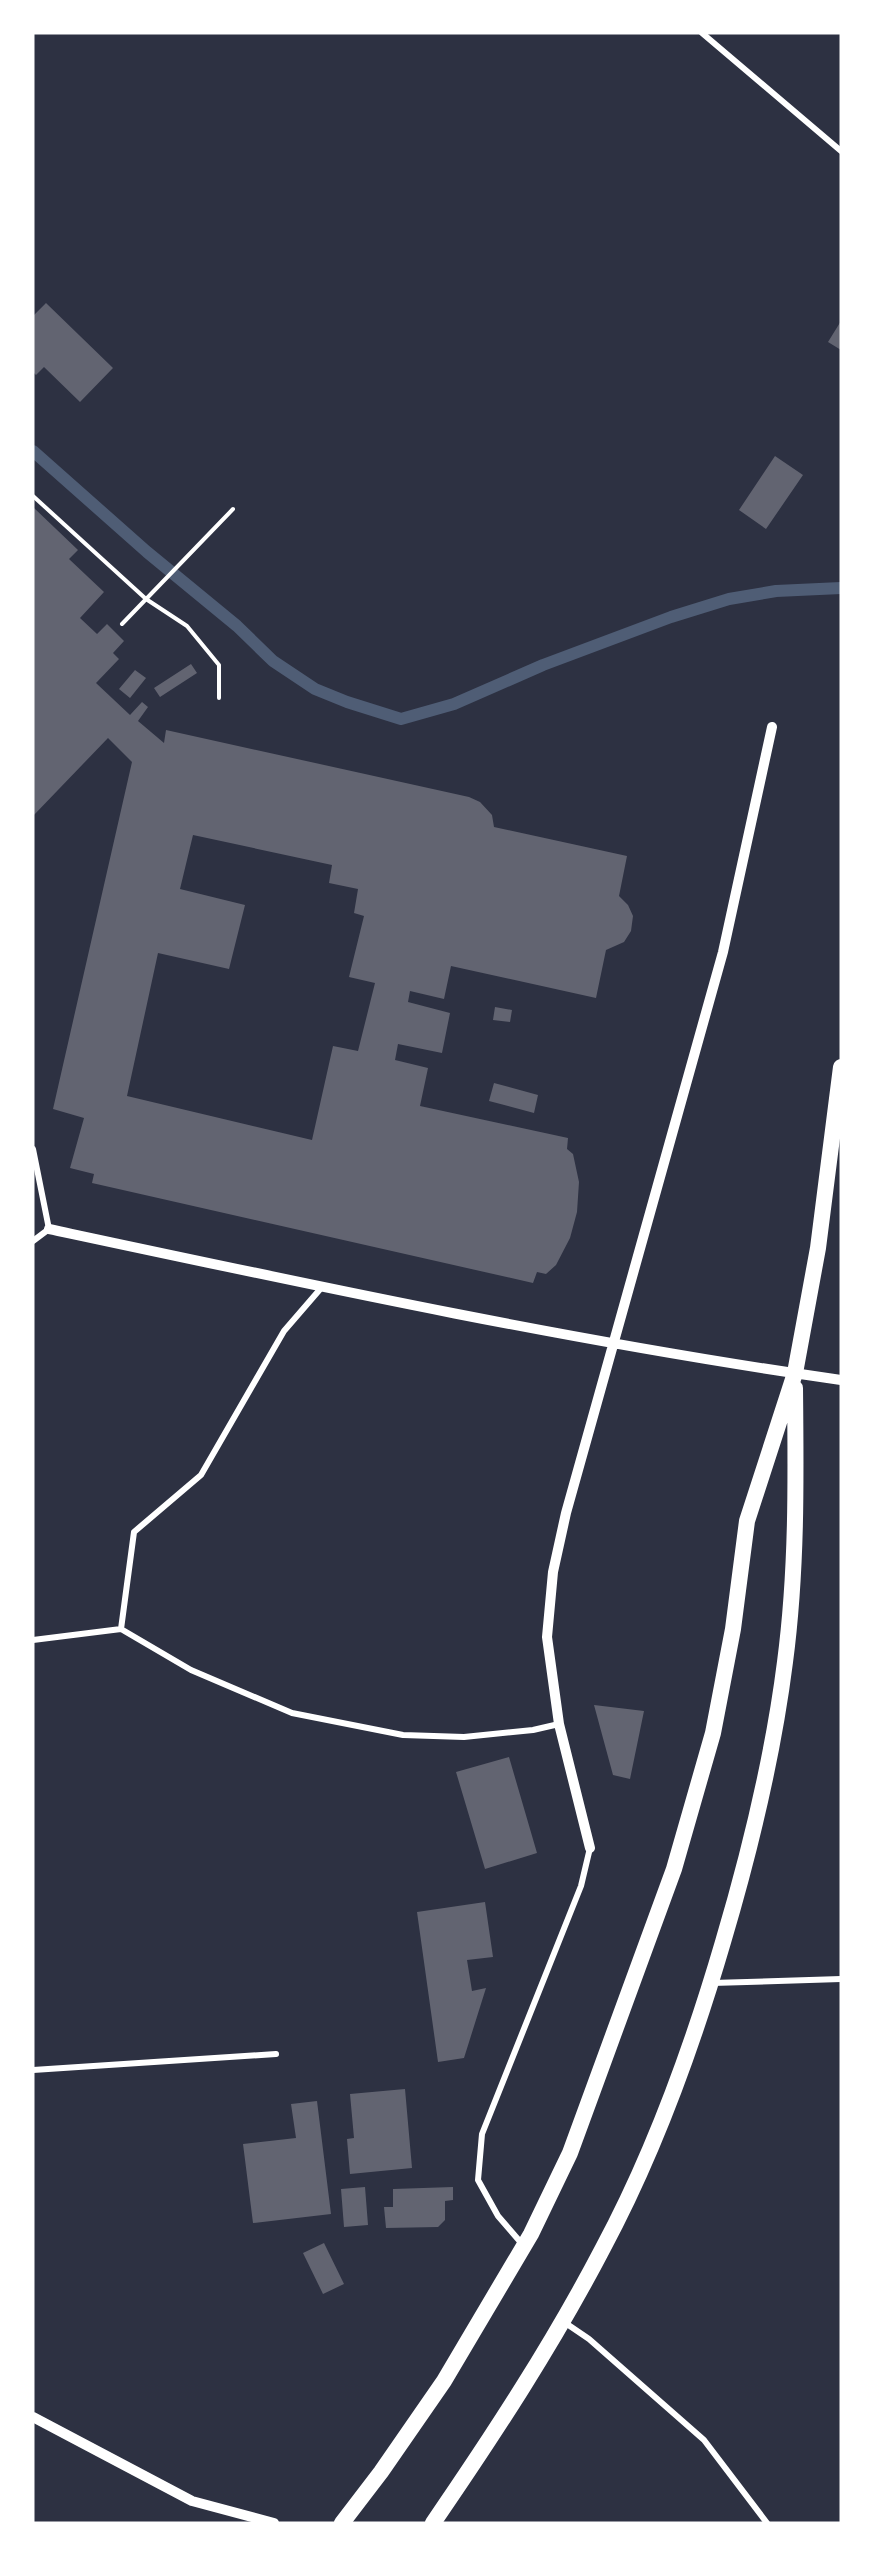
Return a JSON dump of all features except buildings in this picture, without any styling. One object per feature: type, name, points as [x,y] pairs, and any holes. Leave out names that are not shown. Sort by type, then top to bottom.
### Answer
[{"type":"highway","points":[[342,2523],[381,2472],[444,2381],[524,2247],[570,2152],[674,1869],[713,1733],[733,1629],[747,1521],[795,1373],[816,1260],[841,1067]]},
{"type":"highway","points":[[433,2523],[512,2406],[604,2248],[642,2169],[680,2078],[711,1983],[741,1884],[764,1783],[785,1662],[796,1524],[795,1373]]},
{"type":"street","points":[[702,33],[841,151]]},
{"type":"street","points":[[524,2247],[498,2216],[478,2180],[482,2134],[581,1886],[590,1848],[559,1724],[547,1637],[553,1572],[566,1513],[723,952],[772,727]]},
{"type":"street","points":[[33,1149],[49,1229]]},
{"type":"street","points":[[33,1241],[49,1229],[322,1287],[613,1342],[841,1380]]},
{"type":"street","points":[[122,1629],[134,1532],[201,1475],[284,1331],[322,1287]]},
{"type":"street","points":[[33,1640],[122,1629],[191,1670],[292,1713],[403,1736],[464,1737],[532,1730],[559,1724]]},
{"type":"street","points":[[711,1983],[841,1979]]},
{"type":"street","points":[[33,2070],[276,2054]]},
{"type":"street","points":[[562,2320],[589,2339],[704,2440],[767,2523]]},
{"type":"street","points":[[33,2417],[192,2501],[274,2523]]},
{"type":"path","points":[[33,496],[146,599],[187,626],[219,665],[219,698]]},
{"type":"path","points":[[122,624],[233,509]]},
{"type":"waterway","points":[[33,451],[147,552],[237,626],[273,661],[315,689],[401,719],[454,704],[543,665],[671,617],[729,599],[776,591],[841,588]]}]
